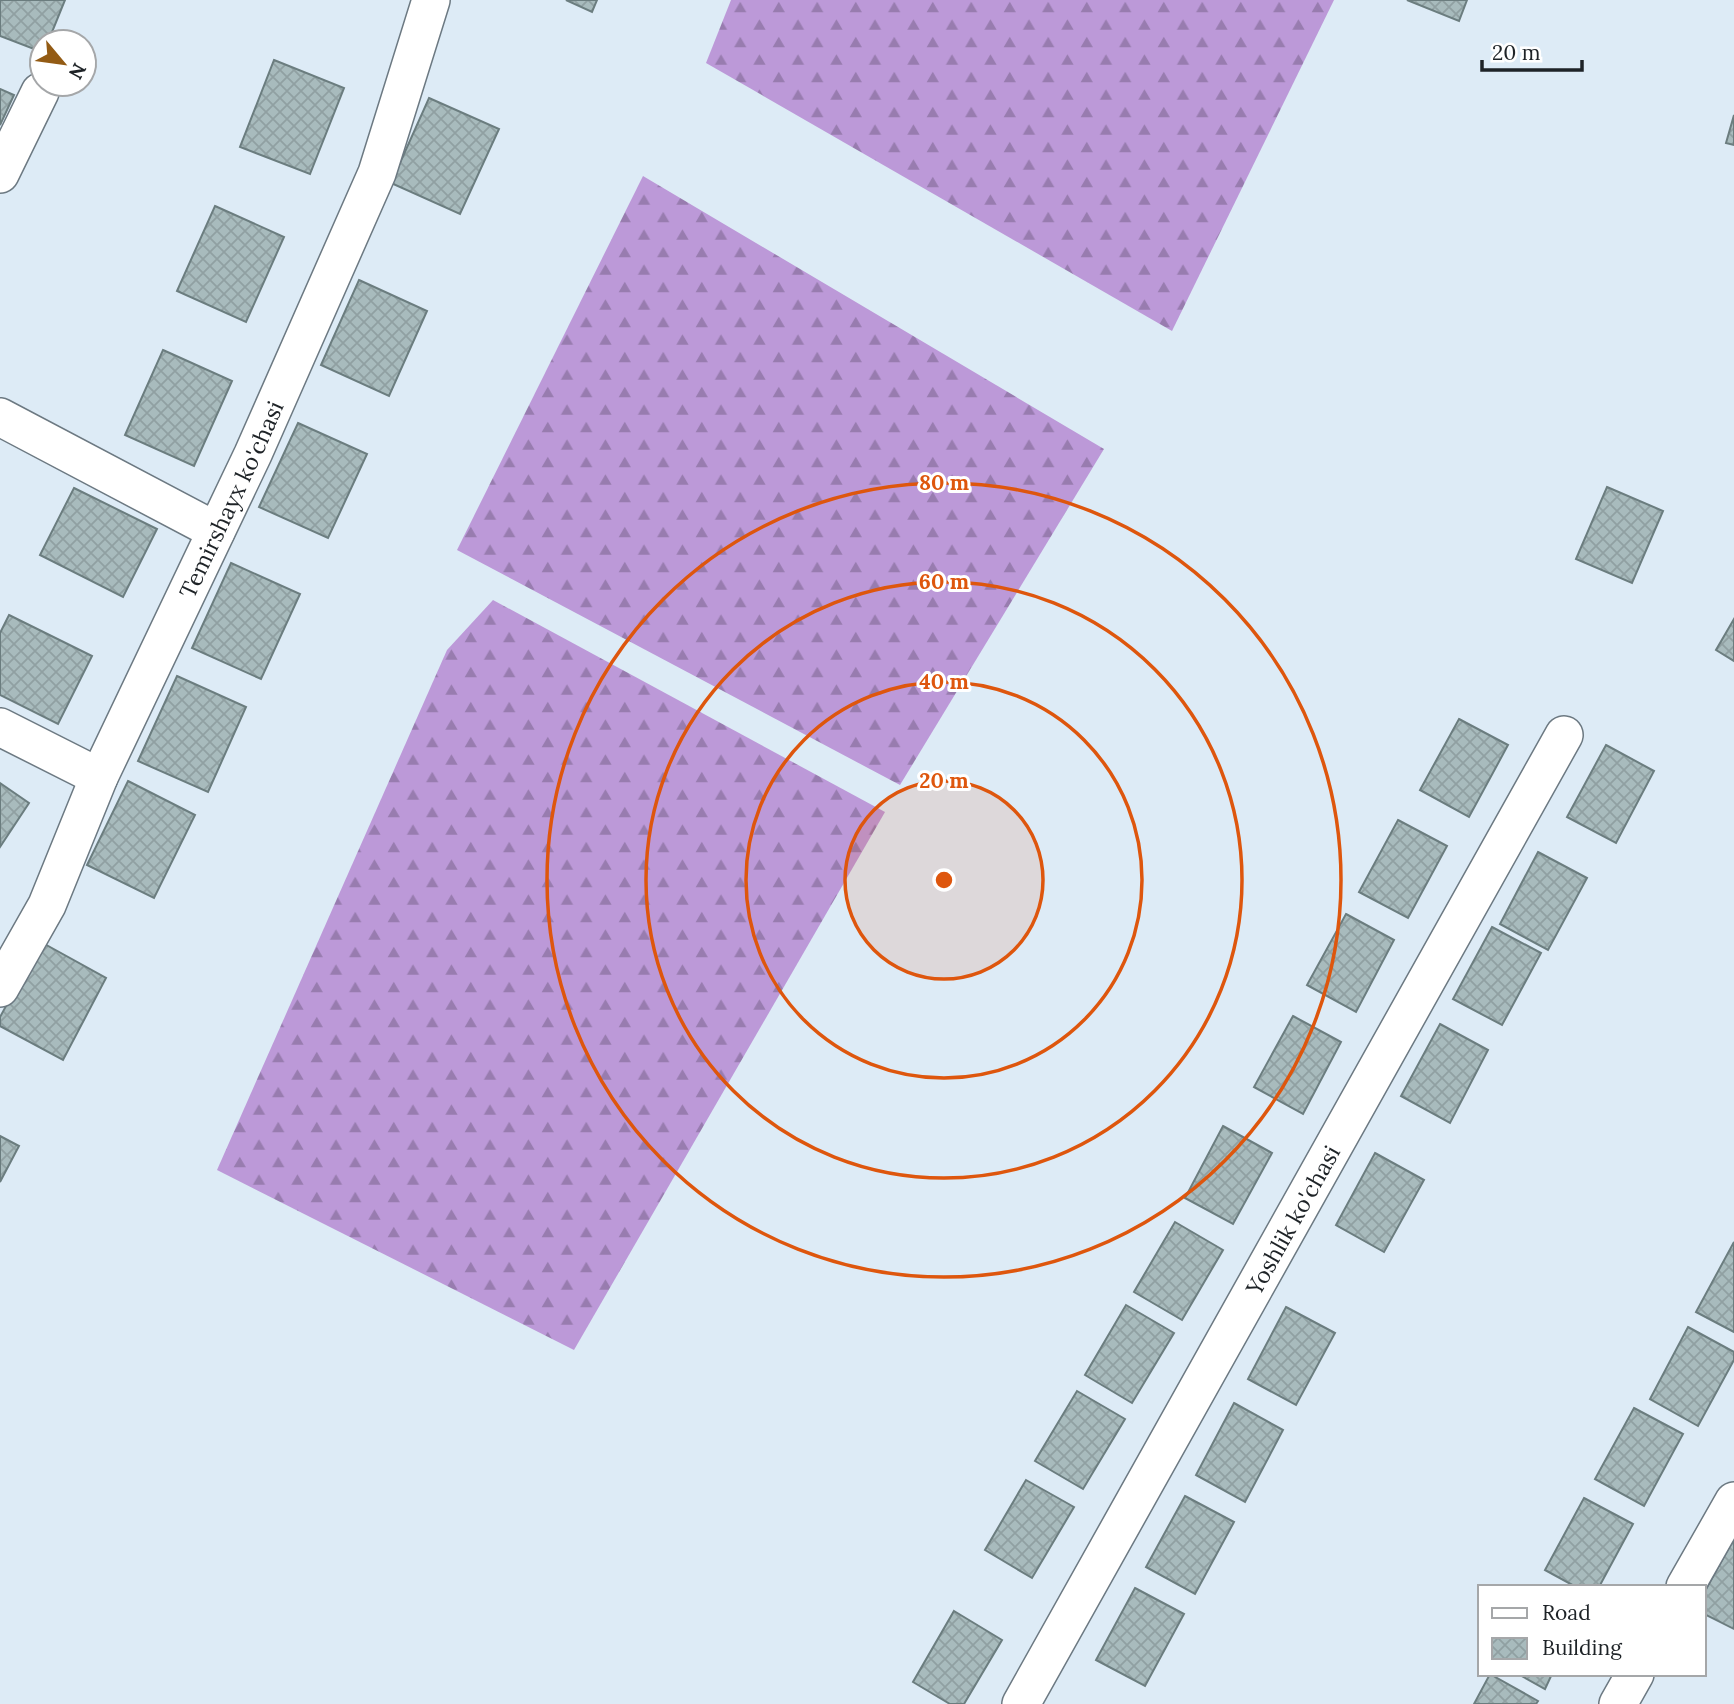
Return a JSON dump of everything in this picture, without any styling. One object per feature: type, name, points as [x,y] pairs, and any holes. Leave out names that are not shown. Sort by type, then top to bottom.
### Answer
[{"type":"street","name":"Temirshayx ko'chasi","points":[[0,988],[47,905],[99,777],[253,454],[377,173],[431,0]]},
{"type":"street","points":[[0,174],[37,98]]},
{"type":"street","points":[[0,417],[216,531]]},
{"type":"street","points":[[0,727],[99,777]]},
{"type":"street","name":"Yoshlik ko'chasi","points":[[1021,1704],[1564,735]]},
{"type":"street","points":[[1686,1585],[1734,1501]]},
{"type":"street","points":[[1618,1704],[1634,1676]]},
{"type":"green space","points":[[731,0],[1334,0],[1172,331],[706,63]]},
{"type":"green space","points":[[643,176],[1104,449],[900,785],[457,550]]},
{"type":"green space","points":[[493,600],[885,812],[574,1350],[217,1170],[447,650]]},
{"type":"building","points":[[0,0],[65,0],[54,28],[28,28],[28,47],[0,36]]},
{"type":"building","points":[[566,0],[597,0],[592,12]]},
{"type":"building","points":[[1407,0],[1467,0],[1459,21]]},
{"type":"building","points":[[274,60],[344,88],[310,174],[240,147]]},
{"type":"building","points":[[0,89],[14,95],[0,125]]},
{"type":"building","points":[[429,98],[499,129],[460,214],[391,183]]},
{"type":"building","points":[[1734,115],[1734,145],[1726,143]]},
{"type":"building","points":[[215,206],[284,237],[246,322],[177,291]]},
{"type":"building","points":[[359,280],[427,311],[389,396],[321,365]]},
{"type":"building","points":[[163,350],[232,381],[194,466],[125,435]]},
{"type":"building","points":[[298,423],[367,454],[328,538],[259,507]]},
{"type":"building","points":[[1607,487],[1663,511],[1632,583],[1576,559]]},
{"type":"building","points":[[74,488],[157,529],[123,597],[40,555]]},
{"type":"building","points":[[231,563],[300,594],[261,679],[192,648]]},
{"type":"building","points":[[9,615],[92,656],[58,724],[0,695],[0,633]]},
{"type":"building","points":[[1734,619],[1734,661],[1716,650]]},
{"type":"building","points":[[177,676],[246,707],[208,792],[138,761]]},
{"type":"building","points":[[1459,719],[1508,745],[1469,817],[1420,790]]},
{"type":"building","points":[[1606,745],[1654,771],[1616,843],[1567,817]]},
{"type":"building","points":[[128,781],[195,815],[154,898],[87,865]]},
{"type":"building","points":[[0,783],[29,803],[0,847]]},
{"type":"building","points":[[1398,820],[1447,846],[1408,918],[1359,892]]},
{"type":"building","points":[[1538,852],[1587,878],[1548,950],[1500,924]]},
{"type":"building","points":[[1346,914],[1394,940],[1356,1012],[1307,985]]},
{"type":"building","points":[[1492,927],[1541,953],[1502,1025],[1453,999]]},
{"type":"building","points":[[41,942],[106,978],[63,1060],[0,1026],[0,1017]]},
{"type":"building","points":[[1293,1016],[1341,1042],[1303,1114],[1254,1087]]},
{"type":"building","points":[[1440,1024],[1488,1050],[1450,1123],[1401,1096]]},
{"type":"building","points":[[1223,1126],[1272,1153],[1233,1224],[1185,1198]]},
{"type":"building","points":[[0,1136],[19,1146],[0,1182]]},
{"type":"building","points":[[1375,1153],[1424,1180],[1384,1252],[1336,1225]]},
{"type":"building","points":[[1175,1222],[1223,1250],[1182,1320],[1134,1292]]},
{"type":"building","points":[[1734,1242],[1734,1332],[1696,1312]]},
{"type":"building","points":[[1126,1305],[1174,1333],[1132,1403],[1085,1375]]},
{"type":"building","points":[[1286,1307],[1335,1333],[1296,1405],[1248,1379]]},
{"type":"building","points":[[1688,1327],[1734,1352],[1734,1360],[1698,1426],[1650,1399]]},
{"type":"building","points":[[1077,1391],[1125,1419],[1083,1489],[1035,1461]]},
{"type":"building","points":[[1234,1403],[1283,1430],[1245,1502],[1196,1475]]},
{"type":"building","points":[[1634,1408],[1683,1434],[1644,1506],[1595,1479]]},
{"type":"building","points":[[1026,1480],[1074,1507],[1032,1578],[985,1550]]},
{"type":"building","points":[[1185,1496],[1234,1522],[1195,1594],[1146,1567]]},
{"type":"building","points":[[1584,1498],[1633,1524],[1600,1585],[1572,1585],[1545,1570]]},
{"type":"building","points":[[1734,1538],[1734,1629],[1706,1615],[1706,1589]]},
{"type":"building","points":[[1135,1588],[1184,1614],[1145,1686],[1096,1660]]},
{"type":"building","points":[[954,1611],[1002,1640],[964,1704],[950,1704],[913,1682]]},
{"type":"building","points":[[1489,1676],[1538,1701],[1536,1704],[1474,1704]]},
{"type":"building","points":[[1522,1676],[1551,1676],[1545,1689]]}]
